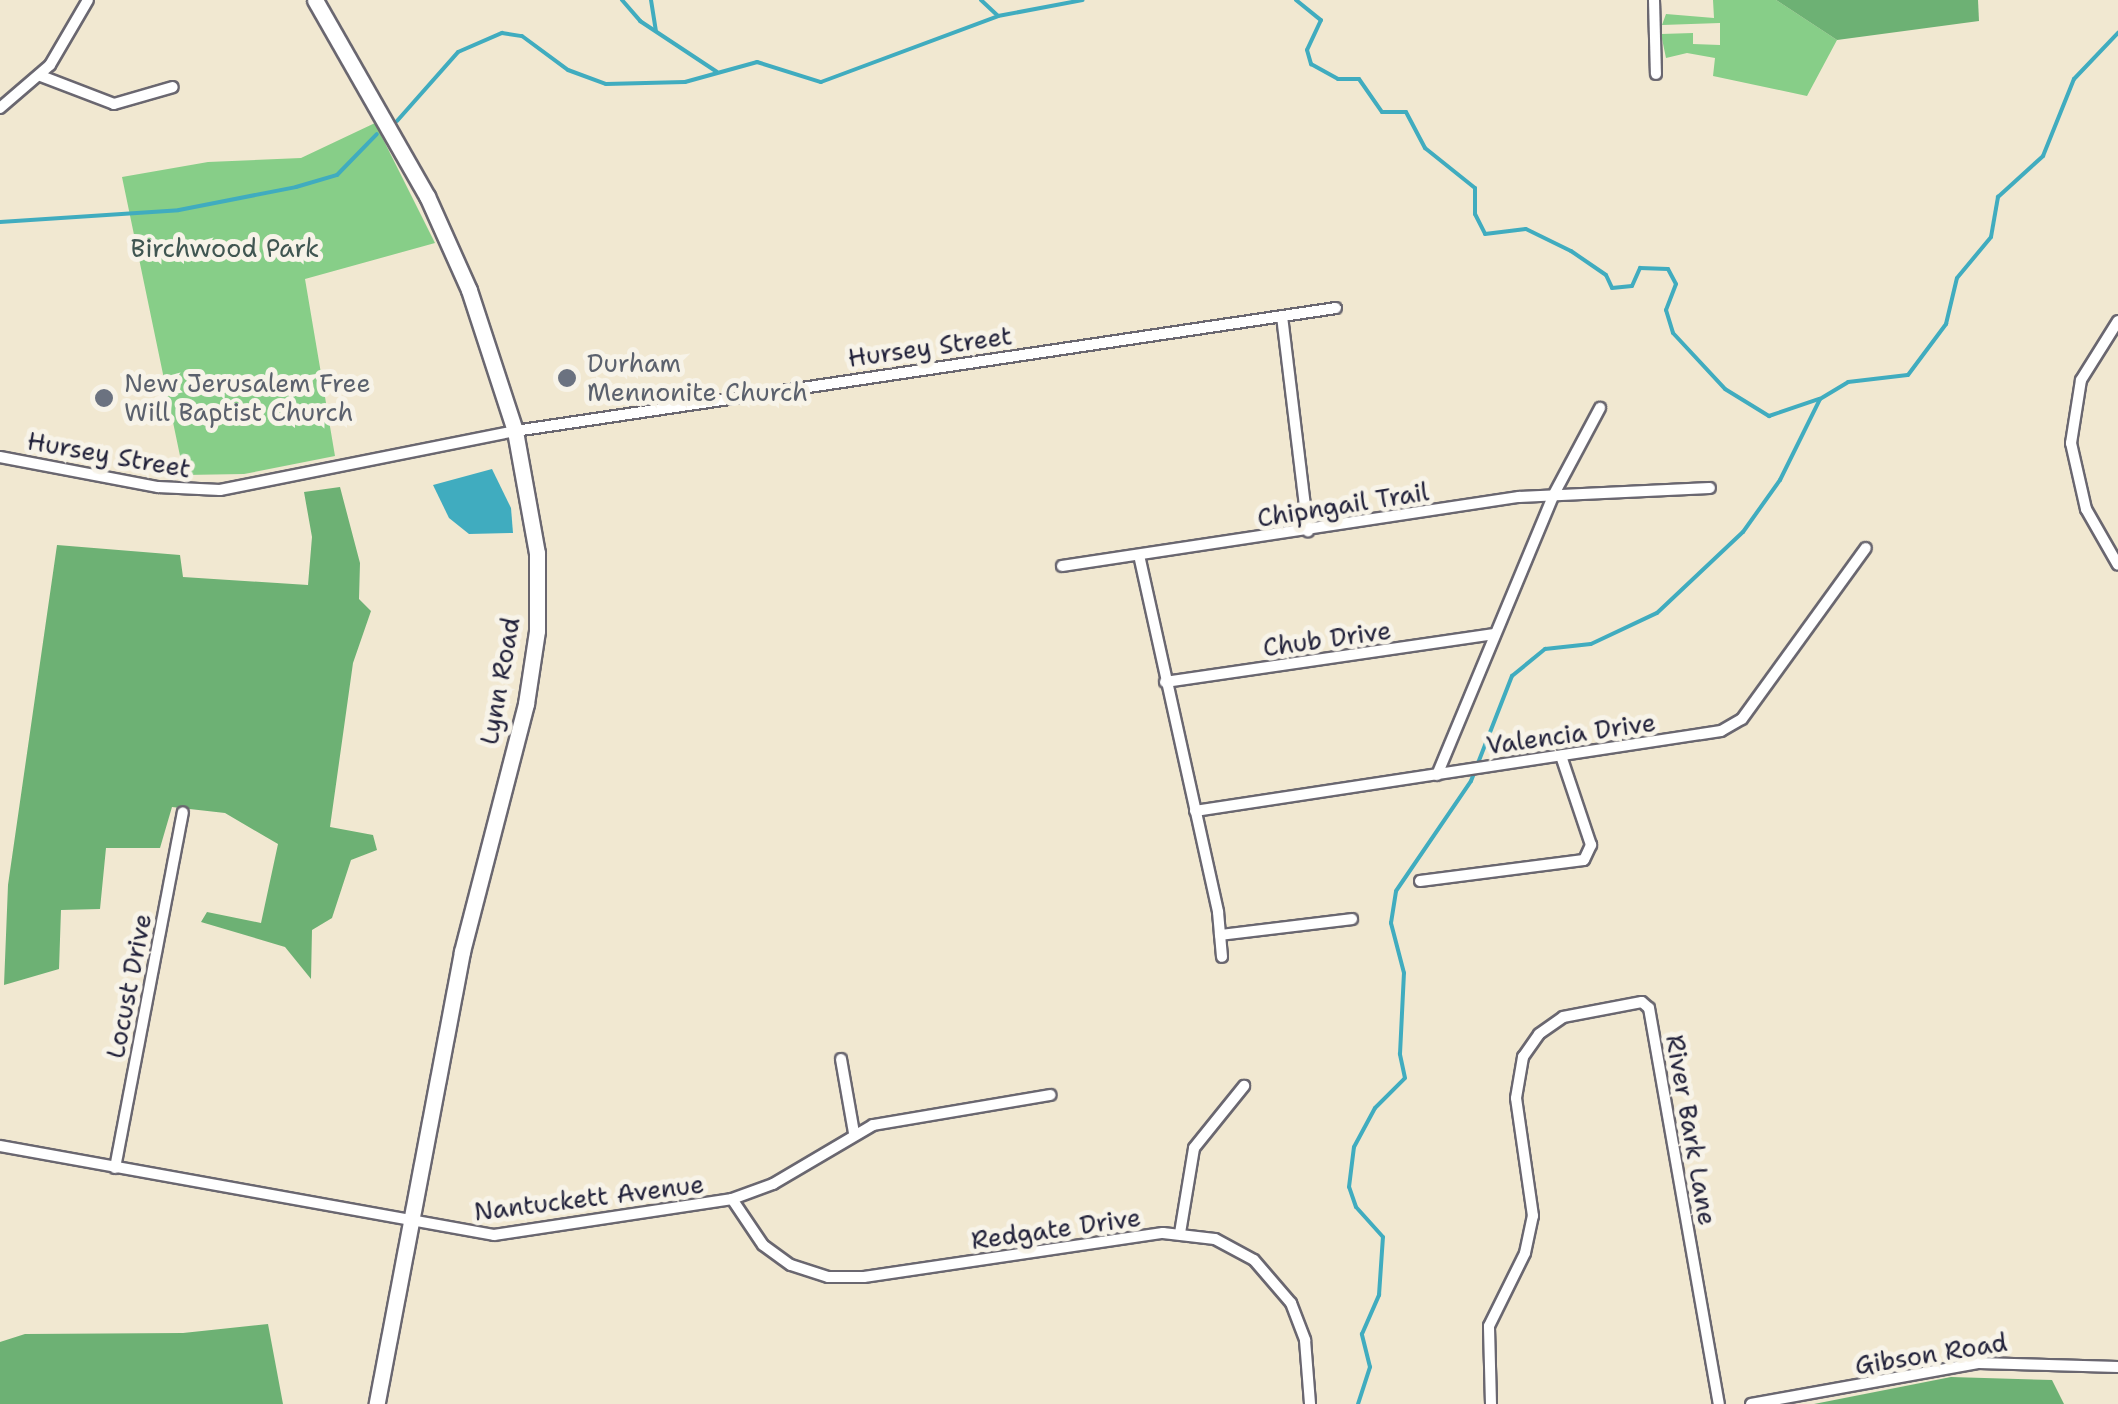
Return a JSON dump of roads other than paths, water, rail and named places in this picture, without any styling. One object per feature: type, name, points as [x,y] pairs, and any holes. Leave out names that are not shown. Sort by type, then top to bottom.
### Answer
[{"type":"street","points":[[0,108],[41,76],[88,0]]},
{"type":"street","name":"Lynn Road","points":[[315,0],[455,257],[515,431],[537,553],[535,648],[462,952],[377,1404]]},
{"type":"street","points":[[1654,0],[1656,74]]},
{"type":"street","points":[[41,76],[114,104],[173,87]]},
{"type":"street","name":"Hursey Street","points":[[0,457],[158,487],[220,490],[515,431],[1336,308]]},
{"type":"street","points":[[1282,316],[1308,532]]},
{"type":"street","points":[[2118,321],[2082,380],[2071,443],[2086,509],[2118,565]]},
{"type":"street","points":[[1436,775],[1553,496],[1600,408]]},
{"type":"street","name":"Chipngail Trail","points":[[1062,566],[1553,496],[1710,488]]},
{"type":"street","name":"Valencia Drive","points":[[1195,811],[1732,726],[1866,548]]},
{"type":"street","points":[[1139,555],[1195,811],[1222,957]]},
{"type":"street","name":"Chub Drive","points":[[1165,682],[1494,634]]},
{"type":"street","points":[[1420,881],[1584,860],[1591,845],[1561,756]]},
{"type":"street","name":"Locust Drive","points":[[116,1168],[182,812]]},
{"type":"street","points":[[1220,935],[1352,919]]},
{"type":"street","name":"River Bark Lane","points":[[1491,1404],[1489,1326],[1525,1253],[1534,1216],[1516,1098],[1523,1057],[1539,1034],[1563,1018],[1642,1002],[1649,1008],[1719,1404]]},
{"type":"street","points":[[841,1058],[854,1133]]},
{"type":"street","points":[[1180,1233],[1194,1148],[1244,1086]]},
{"type":"street","name":"Nantuckett Avenue","points":[[0,1146],[412,1224],[494,1235],[732,1199],[772,1184],[854,1133],[898,1117],[1050,1095]]},
{"type":"street","name":"Redgate Drive","points":[[732,1199],[764,1246],[791,1265],[828,1277],[1180,1233],[1234,1248],[1281,1287],[1305,1340],[1310,1404]]},
{"type":"street","name":"Gibson Road","points":[[1751,1404],[1979,1362],[2118,1367]]},
{"type":"water","points":[[492,469],[511,508],[513,533],[469,534],[449,518],[433,485]]},
{"type":"waterway","points":[[622,0],[640,21],[717,72]]},
{"type":"waterway","points":[[651,0],[656,31]]},
{"type":"waterway","points":[[981,0],[998,16]]},
{"type":"waterway","points":[[397,121],[458,52],[502,33],[522,36],[568,70],[606,84],[685,82],[757,62],[821,82],[998,16],[1083,0]]},
{"type":"waterway","points":[[1296,0],[1321,20],[1307,50],[1311,64],[1338,79],[1359,79],[1382,112],[1406,112],[1425,148],[1475,188],[1475,214],[1485,234],[1526,229],[1571,251],[1606,275],[1612,288],[1632,286],[1640,268],[1668,269],[1676,284],[1666,310],[1673,333],[1725,389],[1769,416],[1819,399]]},
{"type":"waterway","points":[[1358,1404],[1370,1367],[1362,1334],[1379,1295],[1383,1237],[1356,1207],[1349,1187],[1354,1147],[1375,1108],[1405,1078],[1400,1054],[1404,973],[1391,923],[1396,891],[1471,781],[1512,676],[1545,649],[1591,644],[1657,613],[1743,532],[1780,480],[1820,399],[1848,382],[1908,375],[1946,324],[1957,278],[1991,237],[1998,197],[2043,156],[2074,79],[2118,33]]},
{"type":"waterway","points":[[0,222],[179,210],[296,187],[337,175],[377,134]]},
{"type":"place","name":"Durham Mennonite Church","points":[[567,378]]},
{"type":"place","name":"New Jerusalem Free Will Baptist Church","points":[[104,398]]},
{"type":"park label","name":"Birchwood Park","points":[[225,248]]}]
